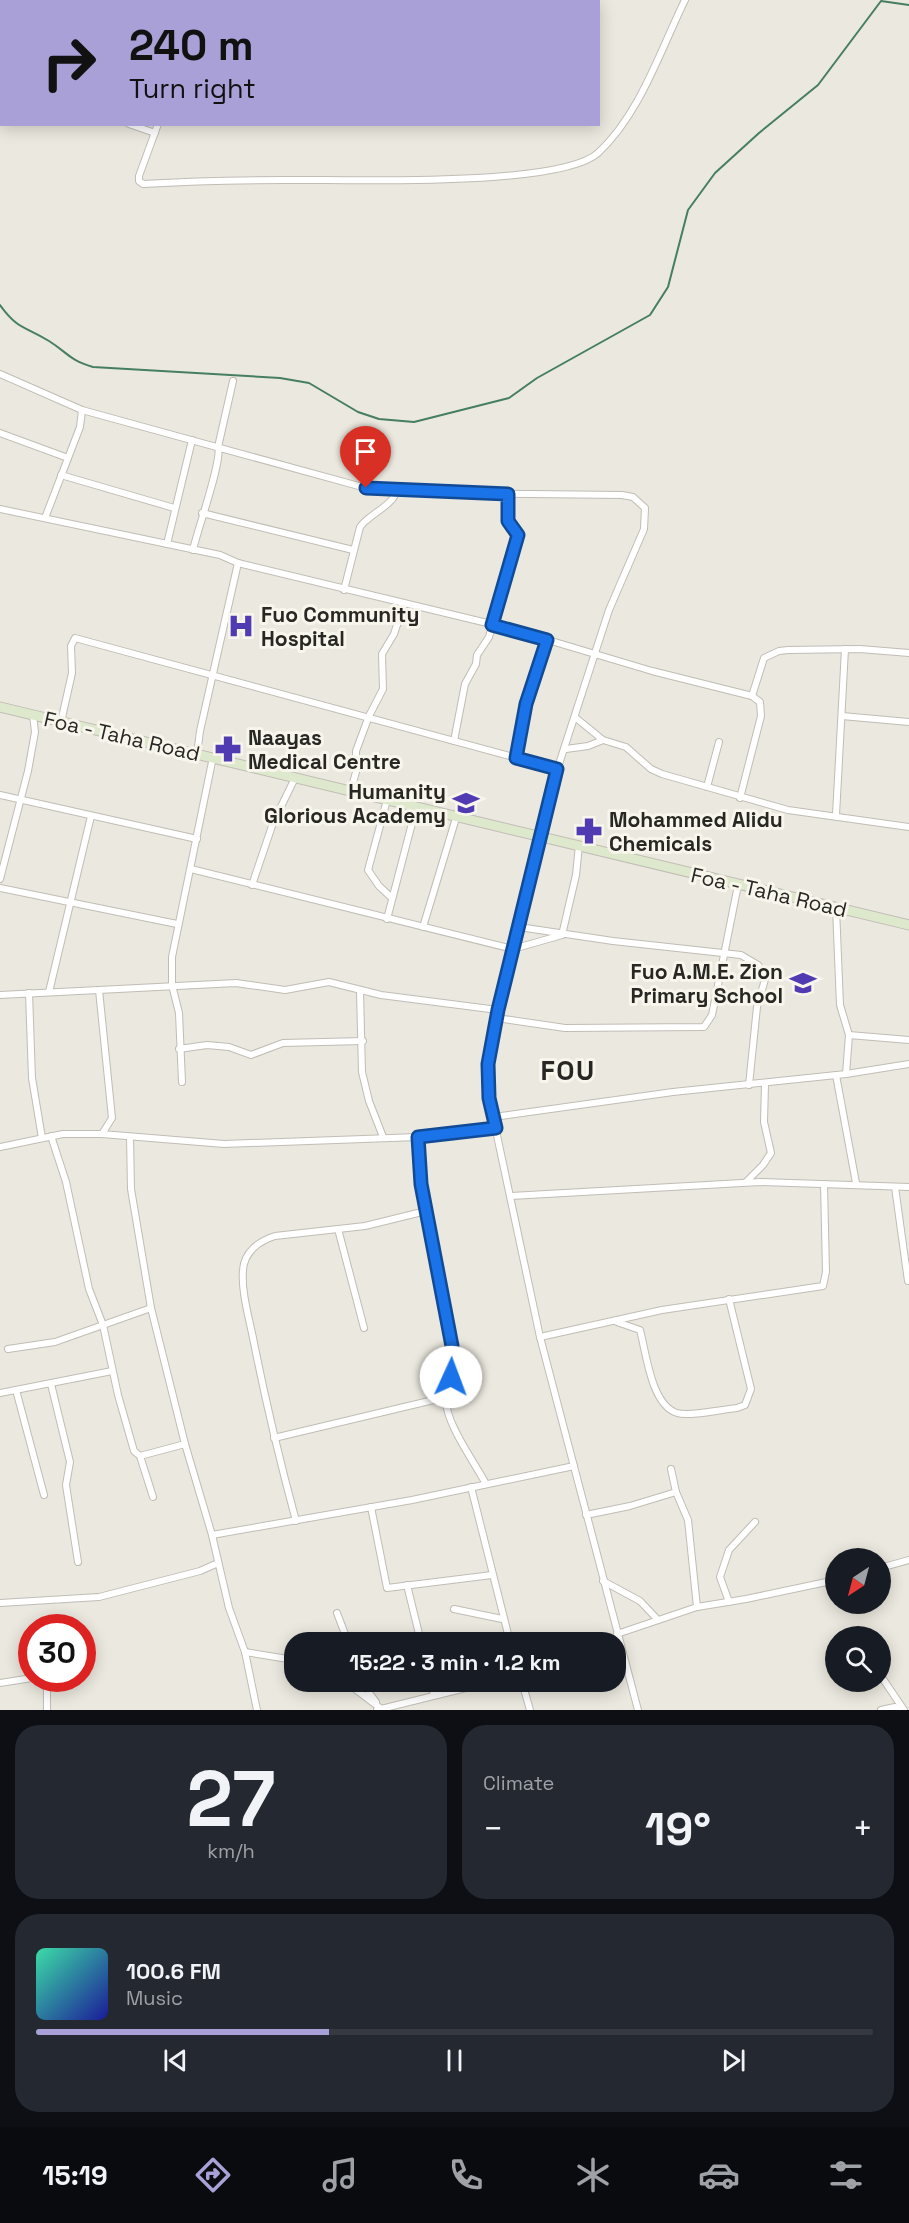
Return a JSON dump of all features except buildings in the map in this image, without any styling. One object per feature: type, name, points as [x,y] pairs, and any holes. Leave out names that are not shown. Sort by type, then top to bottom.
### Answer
[{"type":"street","points":[[157,126],[139,176],[139,181],[143,184],[422,180],[505,175],[573,166],[596,154],[618,129],[639,96],[685,0]]},
{"type":"street","points":[[135,126],[155,133]]},
{"type":"street","points":[[0,374],[82,410],[366,488],[508,494],[622,495],[633,497],[645,508],[644,529],[609,610],[566,749],[557,769],[498,1010],[487,1079],[540,1337],[616,1632]]},
{"type":"street","points":[[193,550],[202,513],[214,481],[220,453],[218,447],[233,381]]},
{"type":"street","points":[[45,518],[68,458],[82,410]]},
{"type":"street","points":[[0,433],[68,458]]},
{"type":"street","points":[[167,544],[192,440]]},
{"type":"street","points":[[61,475],[174,508]]},
{"type":"street","points":[[344,590],[357,533],[366,518],[393,499],[397,489]]},
{"type":"street","points":[[454,741],[465,684],[492,625],[518,535],[508,521],[508,494]]},
{"type":"street","points":[[1,512],[45,518],[220,555],[238,563],[492,625],[752,696],[760,702],[761,716],[740,798]]},
{"type":"street","points":[[202,513],[353,550]]},
{"type":"street","points":[[197,754],[238,563]]},
{"type":"street","points":[[351,790],[356,771],[356,751],[369,716],[383,689],[382,654],[393,634],[404,604]]},
{"type":"street","points":[[61,722],[72,673],[71,646],[75,638],[369,716],[557,769]]},
{"type":"street","points":[[516,758],[526,704],[547,640]]},
{"type":"street","points":[[752,696],[765,658],[771,654],[789,650],[845,649],[909,653]]},
{"type":"street","points":[[836,815],[845,649]]},
{"type":"street","name":"Foa - Taha Road","points":[[0,707],[909,925]]},
{"type":"street","points":[[0,879],[28,771],[34,732],[33,715]]},
{"type":"street","points":[[842,716],[909,722]]},
{"type":"street","points":[[576,718],[603,740],[626,747],[651,769],[740,798],[788,810],[909,827]]},
{"type":"street","points":[[566,749],[588,746],[603,740]]},
{"type":"street","points":[[707,787],[719,742]]},
{"type":"street","points":[[182,1082],[179,1013],[172,985],[172,957],[213,757]]},
{"type":"street","points":[[252,885],[273,823],[296,778]]},
{"type":"street","points":[[0,795],[197,839]]},
{"type":"street","points":[[387,800],[368,870],[379,886],[392,898]]},
{"type":"street","points":[[387,919],[416,808]]},
{"type":"street","points":[[49,992],[91,816]]},
{"type":"street","points":[[423,927],[456,818]]},
{"type":"street","points":[[562,935],[576,875],[579,845]]},
{"type":"street","points":[[191,869],[513,949],[562,935]]},
{"type":"street","points":[[497,1018],[565,1028],[704,1027],[712,1015],[738,885]]},
{"type":"street","points":[[0,888],[69,904],[177,924]]},
{"type":"street","points":[[836,908],[840,1005],[849,1035],[846,1074]]},
{"type":"street","points":[[519,927],[562,935],[724,955],[741,955],[758,965],[766,976],[757,1007],[749,1085]]},
{"type":"street","points":[[0,995],[236,983],[285,990],[329,982],[398,998],[498,1010]]},
{"type":"street","points":[[99,990],[112,1118],[102,1134]]},
{"type":"street","points":[[360,991],[362,1072],[369,1101],[383,1137]]},
{"type":"street","points":[[29,993],[32,1078],[42,1138]]},
{"type":"street","points":[[849,1035],[909,1040]]},
{"type":"street","points":[[179,1049],[207,1046],[229,1047],[251,1055],[283,1043],[363,1041]]},
{"type":"street","points":[[494,1117],[846,1074],[909,1064]]},
{"type":"street","points":[[836,1075],[856,1184]]},
{"type":"street","points":[[746,1182],[771,1153],[764,1122],[765,1084]]},
{"type":"street","points":[[0,1147],[51,1136],[102,1134],[224,1144],[418,1137],[496,1128]]},
{"type":"street","points":[[51,1136],[66,1182],[89,1289],[103,1325],[112,1371],[134,1451],[140,1456],[153,1497]]},
{"type":"street","points":[[130,1137],[131,1189],[152,1308],[185,1444],[212,1535],[229,1608],[245,1652],[257,1710]]},
{"type":"street","points":[[418,1137],[426,1211],[452,1346],[452,1369],[446,1397],[450,1418],[486,1484]]},
{"type":"street","points":[[511,1196],[746,1182],[909,1187]]},
{"type":"street","points":[[540,1337],[662,1310],[811,1288],[826,1283],[824,1184]]},
{"type":"street","points":[[895,1187],[908,1281]]},
{"type":"street","points":[[296,1521],[274,1438],[250,1321],[243,1270],[246,1259],[262,1240],[339,1229],[426,1211]]},
{"type":"street","points":[[339,1229],[364,1328]]},
{"type":"street","points":[[616,1322],[640,1330],[652,1382],[659,1398],[669,1408],[678,1413],[737,1408],[745,1405],[751,1389],[729,1299]]},
{"type":"street","points":[[8,1349],[55,1342],[152,1308]]},
{"type":"street","points":[[0,1393],[112,1371]]},
{"type":"street","points":[[51,1384],[70,1462],[66,1485],[78,1562]]},
{"type":"street","points":[[16,1390],[44,1495]]},
{"type":"street","points":[[274,1438],[446,1397]]},
{"type":"street","points":[[140,1456],[185,1444]]},
{"type":"street","points":[[212,1535],[371,1507],[574,1466]]},
{"type":"street","points":[[671,1469],[676,1492],[688,1520],[697,1607]]},
{"type":"street","points":[[471,1487],[507,1632]]},
{"type":"street","points":[[586,1515],[630,1506],[676,1492]]},
{"type":"street","points":[[371,1507],[387,1588],[492,1575]]},
{"type":"street","points":[[729,1602],[720,1577],[729,1551],[754,1522]]},
{"type":"street","points":[[891,1565],[909,1560]]},
{"type":"street","points":[[0,1603],[99,1597],[200,1571],[218,1563]]},
{"type":"street","points":[[603,1581],[640,1601],[658,1620]]},
{"type":"street","points":[[623,1632],[697,1607],[825,1582]]},
{"type":"street","points":[[408,1585],[419,1632]]},
{"type":"street","points":[[454,1609],[502,1619]]},
{"type":"street","points":[[337,1613],[344,1632]]},
{"type":"street","points":[[245,1652],[284,1658]]},
{"type":"street","points":[[626,1667],[638,1710]]},
{"type":"street","points":[[0,1683],[18,1680]]},
{"type":"street","points":[[891,1691],[903,1710]]},
{"type":"street","points":[[47,1692],[47,1710]]},
{"type":"street","points":[[358,1692],[378,1709]]},
{"type":"street","points":[[367,1692],[378,1709]]},
{"type":"street","points":[[378,1709],[447,1692]]},
{"type":"street","points":[[525,1692],[530,1710]]},
{"type":"street","points":[[881,1710],[895,1707],[903,1710]]},
{"type":"waterway","points":[[0,305],[17,323],[49,341],[74,359],[93,367],[280,378],[309,383],[358,412],[379,419],[414,422],[509,398],[537,378],[650,315],[668,287],[688,210],[715,173],[759,133],[818,85],[881,1],[909,5]]},
{"type":"place","name":"Fuo Community Hospital","points":[[241,626]]},
{"type":"place","name":"Naayas Medical Centre","points":[[228,749]]},
{"type":"place","name":"Humanity Glorious Academy","points":[[466,803]]},
{"type":"place","name":"Mohammed Alidu Chemicals","points":[[589,831]]},
{"type":"place","name":"Fuo A.M.E. Zion Primary School","points":[[803,983]]},
{"type":"district","name":"FOU","points":[[568,1070]]},
{"type":"route","points":[[366,488],[508,494],[508,521],[518,535],[492,625],[547,640],[526,704],[516,758],[557,769],[498,1010],[488,1064],[489,1098],[496,1128],[418,1137],[421,1184],[452,1346],[451,1377]]}]
